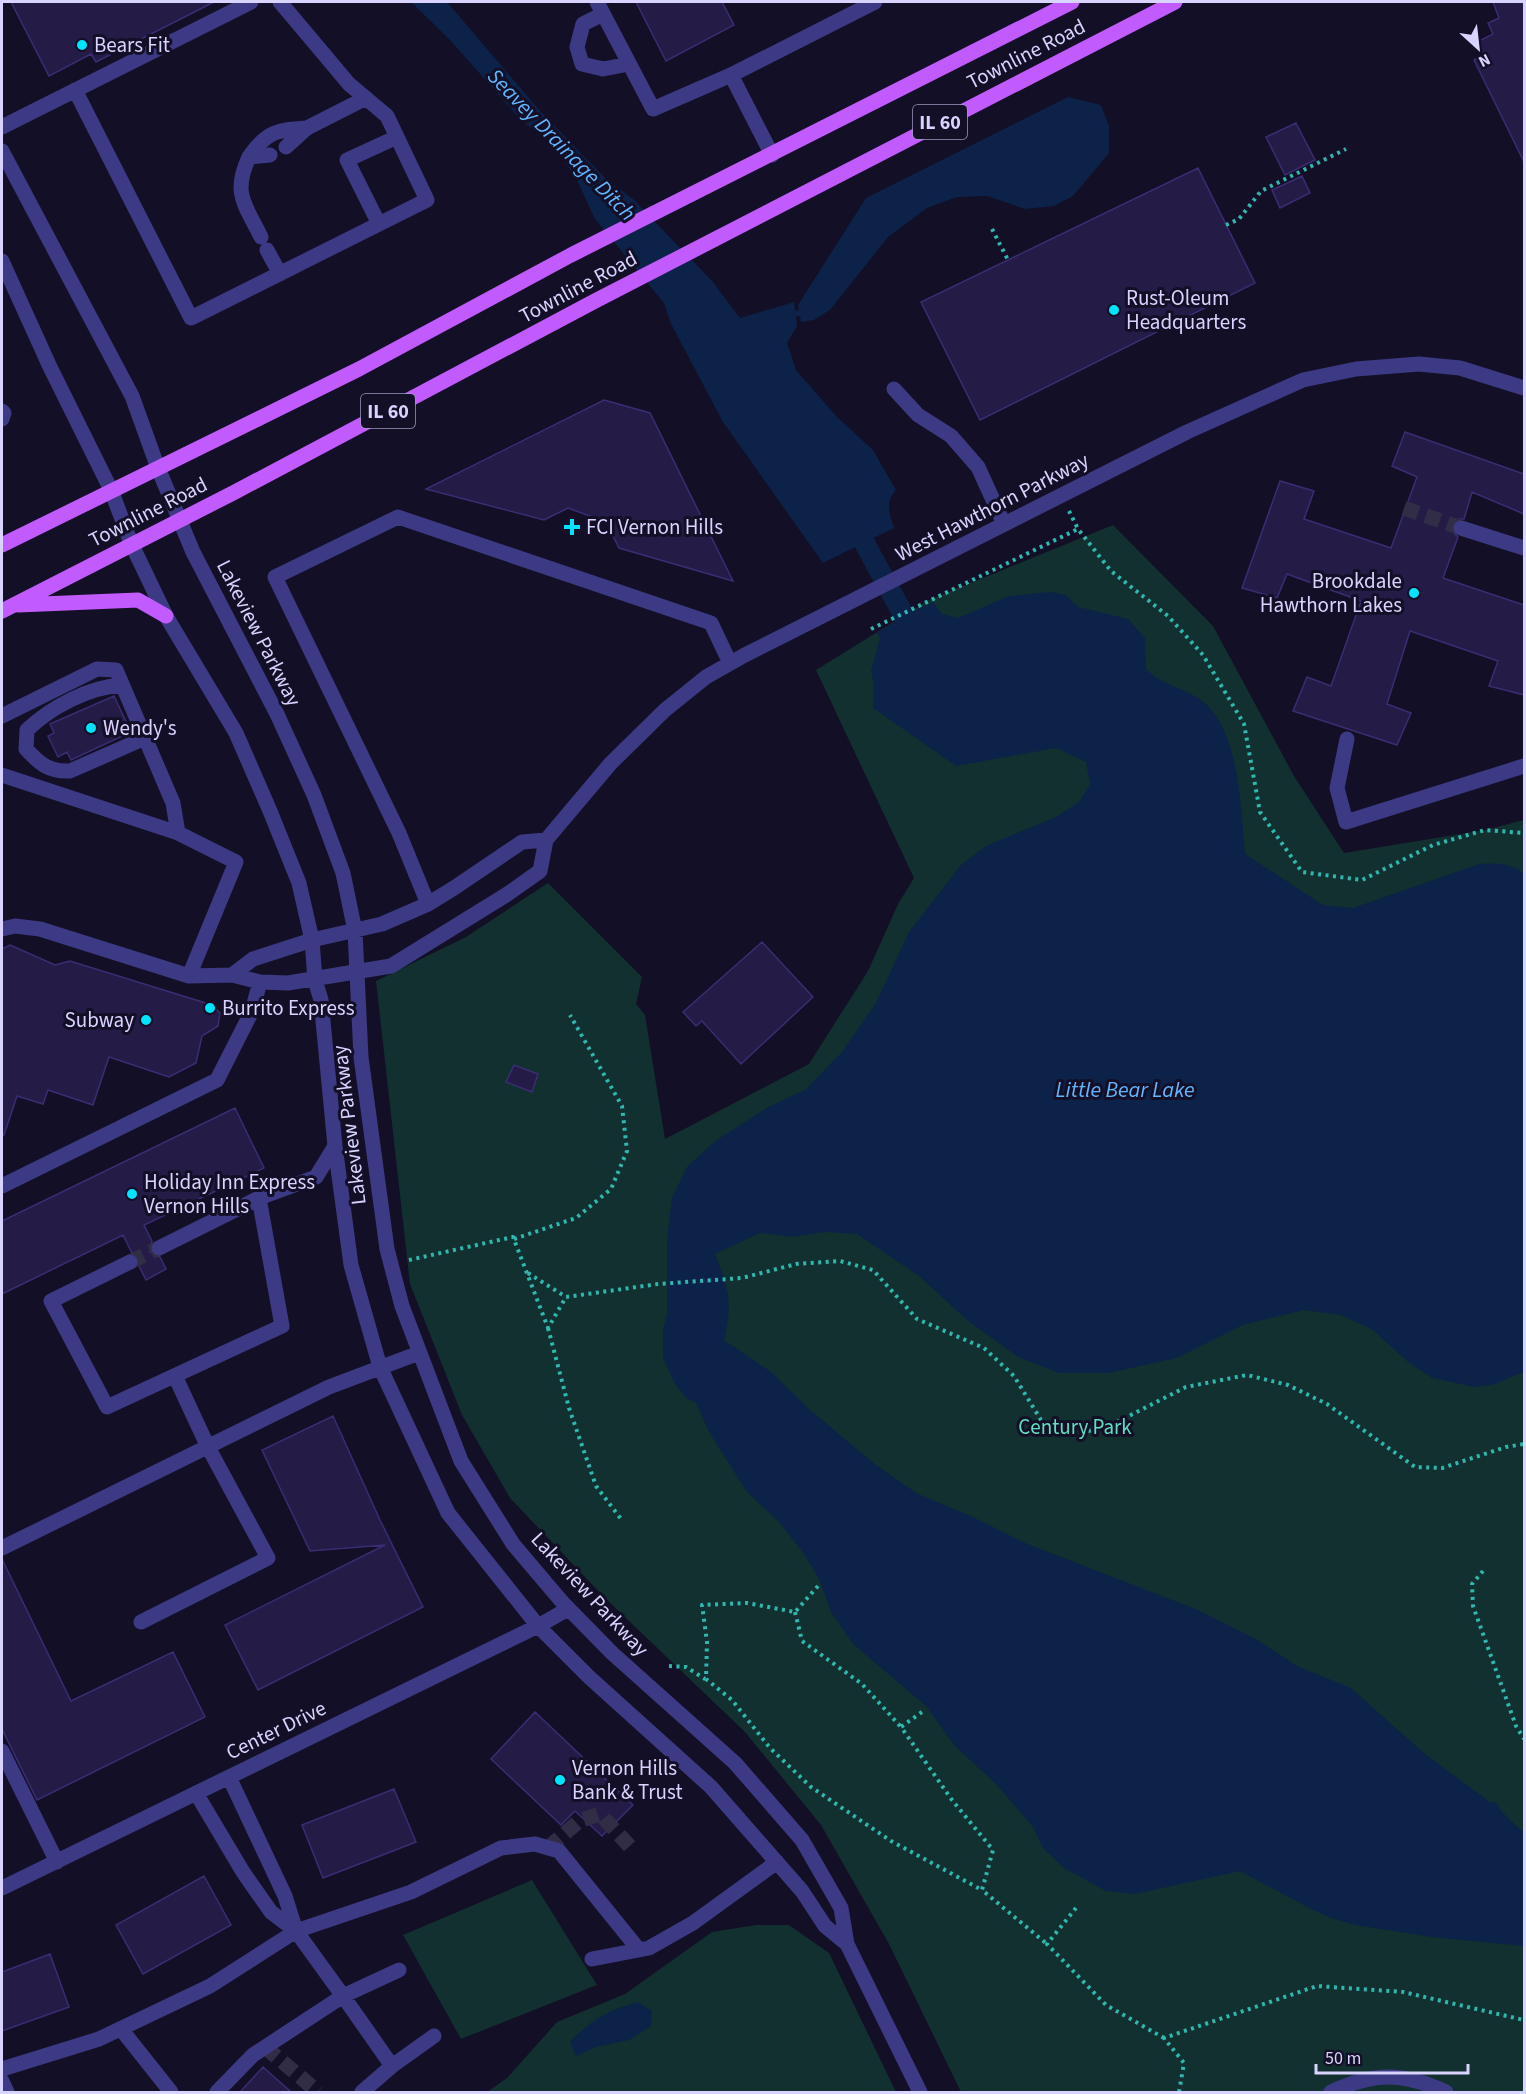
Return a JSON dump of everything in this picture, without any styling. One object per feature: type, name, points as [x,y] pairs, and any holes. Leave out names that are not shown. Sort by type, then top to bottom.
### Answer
[{"type":"main road","name":"Townline Road","points":[[2,545],[391,353],[571,255],[1072,2]]},
{"type":"main road","name":"Townline Road","points":[[7,608],[1175,2]]},
{"type":"main road","points":[[7,608],[138,600],[166,616]]},
{"type":"street","points":[[2,127],[251,2]]},
{"type":"street","points":[[75,90],[192,318],[428,200],[387,116],[349,84],[280,2]]},
{"type":"street","points":[[630,64],[603,69],[582,64],[577,47],[583,24],[600,8],[630,64],[653,109],[731,75],[875,2]]},
{"type":"street","points":[[731,75],[772,155]]},
{"type":"street","points":[[286,147],[308,128],[366,98]]},
{"type":"street","points":[[280,274],[239,193],[241,174],[261,139],[279,130],[308,128]]},
{"type":"street","points":[[379,224],[347,160],[397,137]]},
{"type":"street","name":"Lakeview Parkway","points":[[2,151],[132,396],[158,468],[193,552],[277,714],[314,795],[343,873],[355,931],[361,1057],[382,1221],[402,1305],[460,1461],[513,1544],[568,1609],[735,1763],[802,1840],[841,1908],[847,1944],[920,2092]]},
{"type":"street","points":[[249,157],[270,155]]},
{"type":"street","name":"Lakeview Parkway","points":[[2,261],[50,367],[111,490],[131,543],[166,616],[236,733],[299,883],[312,940],[315,980],[321,1000],[335,1146],[351,1265],[380,1367],[448,1514],[538,1626],[589,1677],[711,1787],[802,1891],[825,1926],[847,1944]]},
{"type":"street","name":"West Hawthorn Parkway","points":[[2,929],[15,926],[40,929],[189,976],[232,975],[260,982],[288,983],[391,966],[506,895],[540,871],[546,840],[611,763],[664,710],[706,677],[825,614],[1187,432],[1302,380],[1356,369],[1419,364],[1460,368],[1524,388]]},
{"type":"street","points":[[894,389],[918,415],[951,436],[978,467],[1004,524]]},
{"type":"street","points":[[2,411],[4,413],[2,419]]},
{"type":"street","points":[[428,904],[399,833],[275,578],[398,517],[711,623],[730,663]]},
{"type":"street","points":[[1461,528],[1524,548]]},
{"type":"street","points":[[2,716],[97,669],[116,670],[173,802],[178,833]]},
{"type":"street","points":[[122,685],[101,686],[42,716],[27,730],[27,749],[41,766],[58,771],[70,771],[145,738]]},
{"type":"street","points":[[1347,740],[1337,788],[1346,822],[1524,766]]},
{"type":"street","points":[[2,775],[178,833],[236,862],[189,976]]},
{"type":"street","points":[[232,975],[253,959],[312,940],[382,924],[428,904],[522,842],[546,840]]},
{"type":"street","points":[[2,1186],[217,1080],[252,1011],[260,982]]},
{"type":"street","points":[[159,1248],[259,1198],[316,1177],[335,1146]]},
{"type":"street","points":[[130,1262],[51,1301],[107,1407],[282,1326],[259,1198]]},
{"type":"street","points":[[2,1548],[329,1387],[419,1353]]},
{"type":"street","points":[[141,1622],[268,1558],[208,1447],[175,1376]]},
{"type":"street","name":"Center Drive","points":[[2,1888],[538,1626],[568,1609]]},
{"type":"street","points":[[2,1751],[57,1862]]},
{"type":"street","points":[[229,1777],[285,1896],[296,1931]]},
{"type":"street","points":[[196,1792],[243,1872],[271,1911],[296,1931],[392,2066]]},
{"type":"street","points":[[2,2070],[99,2040],[210,1986],[296,1931],[411,1892],[501,1848],[535,1844],[559,1851],[639,1950]]},
{"type":"street","points":[[592,1959],[649,1948],[693,1923],[777,1862]]},
{"type":"street","points":[[218,2092],[253,2055],[343,1996],[399,1970]]},
{"type":"street","points":[[121,2029],[171,2092]]},
{"type":"street","points":[[362,2092],[392,2066],[434,2036]]},
{"type":"street","points":[[1331,2092],[1354,2082],[1380,2076],[1405,2077],[1446,2092]]},
{"type":"street","points":[[2,2081],[7,2092]]},
{"type":"path","points":[[1226,225],[1239,219],[1261,191],[1346,149]]},
{"type":"path","points":[[992,229],[1008,260]]},
{"type":"path","points":[[871,630],[1078,529],[1111,571],[1167,616],[1203,655],[1244,724],[1260,812],[1302,872],[1362,880],[1433,845],[1485,830],[1524,833]]},
{"type":"path","points":[[410,1260],[513,1237],[576,1218],[611,1189],[627,1151],[622,1106],[570,1015]]},
{"type":"path","points":[[513,1237],[548,1328],[569,1408],[596,1486],[621,1519]]},
{"type":"path","points":[[526,1272],[566,1297],[658,1284],[742,1278],[796,1264],[840,1261],[873,1270],[917,1319],[984,1348],[1014,1376],[1041,1420],[1080,1434],[1117,1422],[1186,1387],[1247,1375],[1288,1385],[1327,1404],[1415,1467],[1442,1468],[1524,1444]]},
{"type":"path","points":[[548,1328],[566,1297]]},
{"type":"path","points":[[1482,1571],[1472,1584],[1473,1606],[1516,1726],[1524,1739]]},
{"type":"path","points":[[795,1612],[818,1586]]},
{"type":"path","points":[[706,1679],[706,1642],[702,1605],[747,1603],[795,1612]]},
{"type":"path","points":[[795,1612],[802,1641],[862,1684],[901,1727],[952,1800],[993,1850],[982,1890]]},
{"type":"path","points":[[669,1666],[686,1667],[706,1679],[732,1700],[770,1748],[811,1787],[891,1841],[982,1890],[1047,1944],[1106,2005],[1164,2038],[1184,2063],[1179,2092]]},
{"type":"path","points":[[901,1727],[922,1712]]},
{"type":"path","points":[[1047,1944],[1076,1908]]},
{"type":"path","points":[[1164,2038],[1317,1986],[1403,1992],[1524,2019]]},
{"type":"green space","name":"Century Park","points":[[1113,525],[1213,626],[1294,776],[1344,853],[1485,830],[1524,820],[1524,2092],[961,2092],[889,1944],[821,1825],[745,1732],[605,1598],[510,1498],[462,1415],[410,1284],[376,981],[466,937],[548,883],[642,977],[636,1004],[645,1015],[665,1139],[809,1064],[868,971],[898,904],[914,878],[816,670],[929,600]]},
{"type":"green space","points":[[532,1880],[597,1985],[461,2039],[403,1935]]},
{"type":"green space","points":[[756,1925],[789,1925],[829,1953],[896,2092],[487,2092],[507,2078],[557,2022],[625,1994],[712,1932]]},
{"type":"water","points":[[411,2],[447,2],[541,112],[607,180],[633,199],[712,281],[740,318],[794,302],[797,326],[787,343],[796,370],[837,417],[873,450],[896,490],[889,504],[894,528],[823,563],[723,422],[671,324],[664,303],[595,219],[575,176],[550,143],[521,120],[450,40]]},
{"type":"water","points":[[1068,97],[1101,105],[1109,126],[1109,153],[1073,196],[1054,206],[1025,209],[987,196],[957,197],[927,208],[888,237],[830,310],[814,320],[801,322],[798,305],[866,198]]},
{"type":"water","name":"Little Bear Lake","points":[[1051,592],[1066,595],[1078,607],[1128,619],[1145,638],[1146,669],[1152,675],[1206,704],[1226,735],[1232,754],[1240,796],[1245,854],[1323,905],[1353,908],[1479,864],[1509,866],[1524,874],[1524,1372],[1495,1384],[1475,1387],[1432,1378],[1408,1362],[1373,1330],[1341,1315],[1304,1310],[1243,1325],[1177,1358],[1108,1373],[1059,1373],[1018,1357],[967,1320],[919,1276],[857,1234],[824,1232],[792,1237],[760,1233],[715,1254],[728,1296],[729,1306],[724,1340],[771,1372],[809,1409],[876,1465],[916,1493],[973,1517],[1025,1543],[1198,1610],[1256,1639],[1297,1666],[1351,1688],[1425,1754],[1490,1802],[1496,1802],[1502,1812],[1524,1833],[1524,1946],[1431,1937],[1356,1925],[1331,1918],[1309,1908],[1240,1871],[1135,1894],[1106,1891],[1064,1868],[1043,1848],[1033,1827],[997,1785],[954,1745],[927,1707],[853,1644],[831,1612],[820,1581],[804,1554],[780,1523],[747,1492],[709,1432],[696,1403],[686,1398],[675,1384],[663,1358],[663,1330],[667,1314],[667,1239],[672,1198],[687,1167],[714,1142],[768,1107],[805,1090],[842,1052],[876,1003],[909,932],[961,865],[986,846],[1056,817],[1079,802],[1090,784],[1086,762],[1056,748],[956,766],[873,708],[874,685],[871,671],[880,638],[877,633],[901,618],[906,627],[913,623],[909,613],[933,602],[942,614],[958,618],[1009,596]]},
{"type":"water","points":[[638,2002],[652,2011],[651,2026],[629,2040],[596,2047],[576,2056],[570,2042],[585,2028],[609,2012]]},
{"type":"building","name":"Bears Fit","points":[[11,2],[214,2],[96,62],[91,54],[49,76]]},
{"type":"building","points":[[636,2],[722,2],[734,25],[666,61]]},
{"type":"building","points":[[1493,2],[1524,2],[1524,162],[1474,60],[1483,55],[1477,42],[1493,34],[1488,23],[1499,18]]},
{"type":"building","points":[[1296,123],[1315,160],[1285,175],[1266,137]]},
{"type":"building","points":[[1198,168],[1255,283],[980,420],[921,302]]},
{"type":"building","points":[[1302,176],[1310,193],[1280,208],[1272,190]]},
{"type":"building","points":[[604,400],[650,413],[733,581],[619,548],[606,522],[568,508],[544,520],[426,489]]},
{"type":"building","name":"Brookdale Hawthorn Lakes","points":[[1405,432],[1524,474],[1524,514],[1472,492],[1464,519],[1458,519],[1452,525],[1452,531],[1458,537],[1443,578],[1524,605],[1524,695],[1489,686],[1498,661],[1410,631],[1387,704],[1411,713],[1397,745],[1293,711],[1307,677],[1331,686],[1361,601],[1287,574],[1277,598],[1242,588],[1280,481],[1314,491],[1304,519],[1391,548],[1417,477],[1392,466]]},
{"type":"building","name":"Wendy's","points":[[114,696],[131,732],[71,760],[67,752],[58,757],[48,736],[54,733],[50,724]]},
{"type":"building","points":[[762,942],[813,997],[741,1064],[702,1021],[696,1026],[683,1012]]},
{"type":"building","points":[[10,945],[55,965],[70,961],[212,1005],[220,1013],[218,1026],[202,1036],[196,1063],[169,1077],[109,1057],[93,1105],[48,1090],[43,1104],[17,1096],[4,1135],[2,1134],[2,949]]},
{"type":"building","points":[[514,1065],[538,1074],[532,1092],[506,1082]]},
{"type":"building","name":"Holiday Inn Express Vernon Hills","points":[[235,1108],[264,1168],[144,1225],[152,1241],[150,1252],[160,1257],[166,1269],[146,1280],[139,1266],[138,1257],[132,1253],[123,1235],[2,1294],[2,1221]]},
{"type":"building","points":[[333,1416],[380,1520],[423,1607],[258,1690],[225,1625],[385,1545],[310,1551],[262,1450]]},
{"type":"building","points":[[2,1559],[71,1701],[173,1652],[205,1717],[37,1800],[2,1729]]},
{"type":"building","name":"Vernon Hills Bank & Trust","points":[[535,1712],[633,1805],[602,1836],[575,1811],[561,1825],[491,1759]]},
{"type":"building","points":[[394,1789],[416,1842],[323,1878],[302,1825]]},
{"type":"building","points":[[204,1876],[231,1925],[143,1974],[116,1925]]},
{"type":"building","points":[[50,1954],[69,2007],[2,2031],[2,1972]]},
{"type":"building","points":[[263,2067],[291,2092],[240,2092]]},
{"type":"waterway","points":[[795,314],[800,313]]},
{"type":"waterway","name":"Seavey Drainage Ditch","points":[[865,544],[909,625]]},
{"type":"tunnel","points":[[1404,508],[1461,528]]},
{"type":"tunnel","points":[[130,1262],[159,1248]]},
{"type":"tunnel","points":[[548,1848],[579,1821],[600,1814],[634,1851]]},
{"type":"tunnel","points":[[265,2047],[318,2092]]},
{"type":"place","name":"Bears Fit","points":[[82,45]]},
{"type":"place","name":"Rust-Oleum Headquarters","points":[[1114,310]]},
{"type":"place","name":"FCI Vernon Hills","points":[[572,527]]},
{"type":"place","name":"Brookdale Hawthorn Lakes","points":[[1414,593]]},
{"type":"place","name":"Wendy's","points":[[91,728]]},
{"type":"place","name":"Burrito Express","points":[[210,1008]]},
{"type":"place","name":"Subway","points":[[146,1020]]},
{"type":"place","name":"Holiday Inn Express Vernon Hills","points":[[132,1194]]},
{"type":"place","name":"Vernon Hills Bank & Trust","points":[[560,1780]]}]
